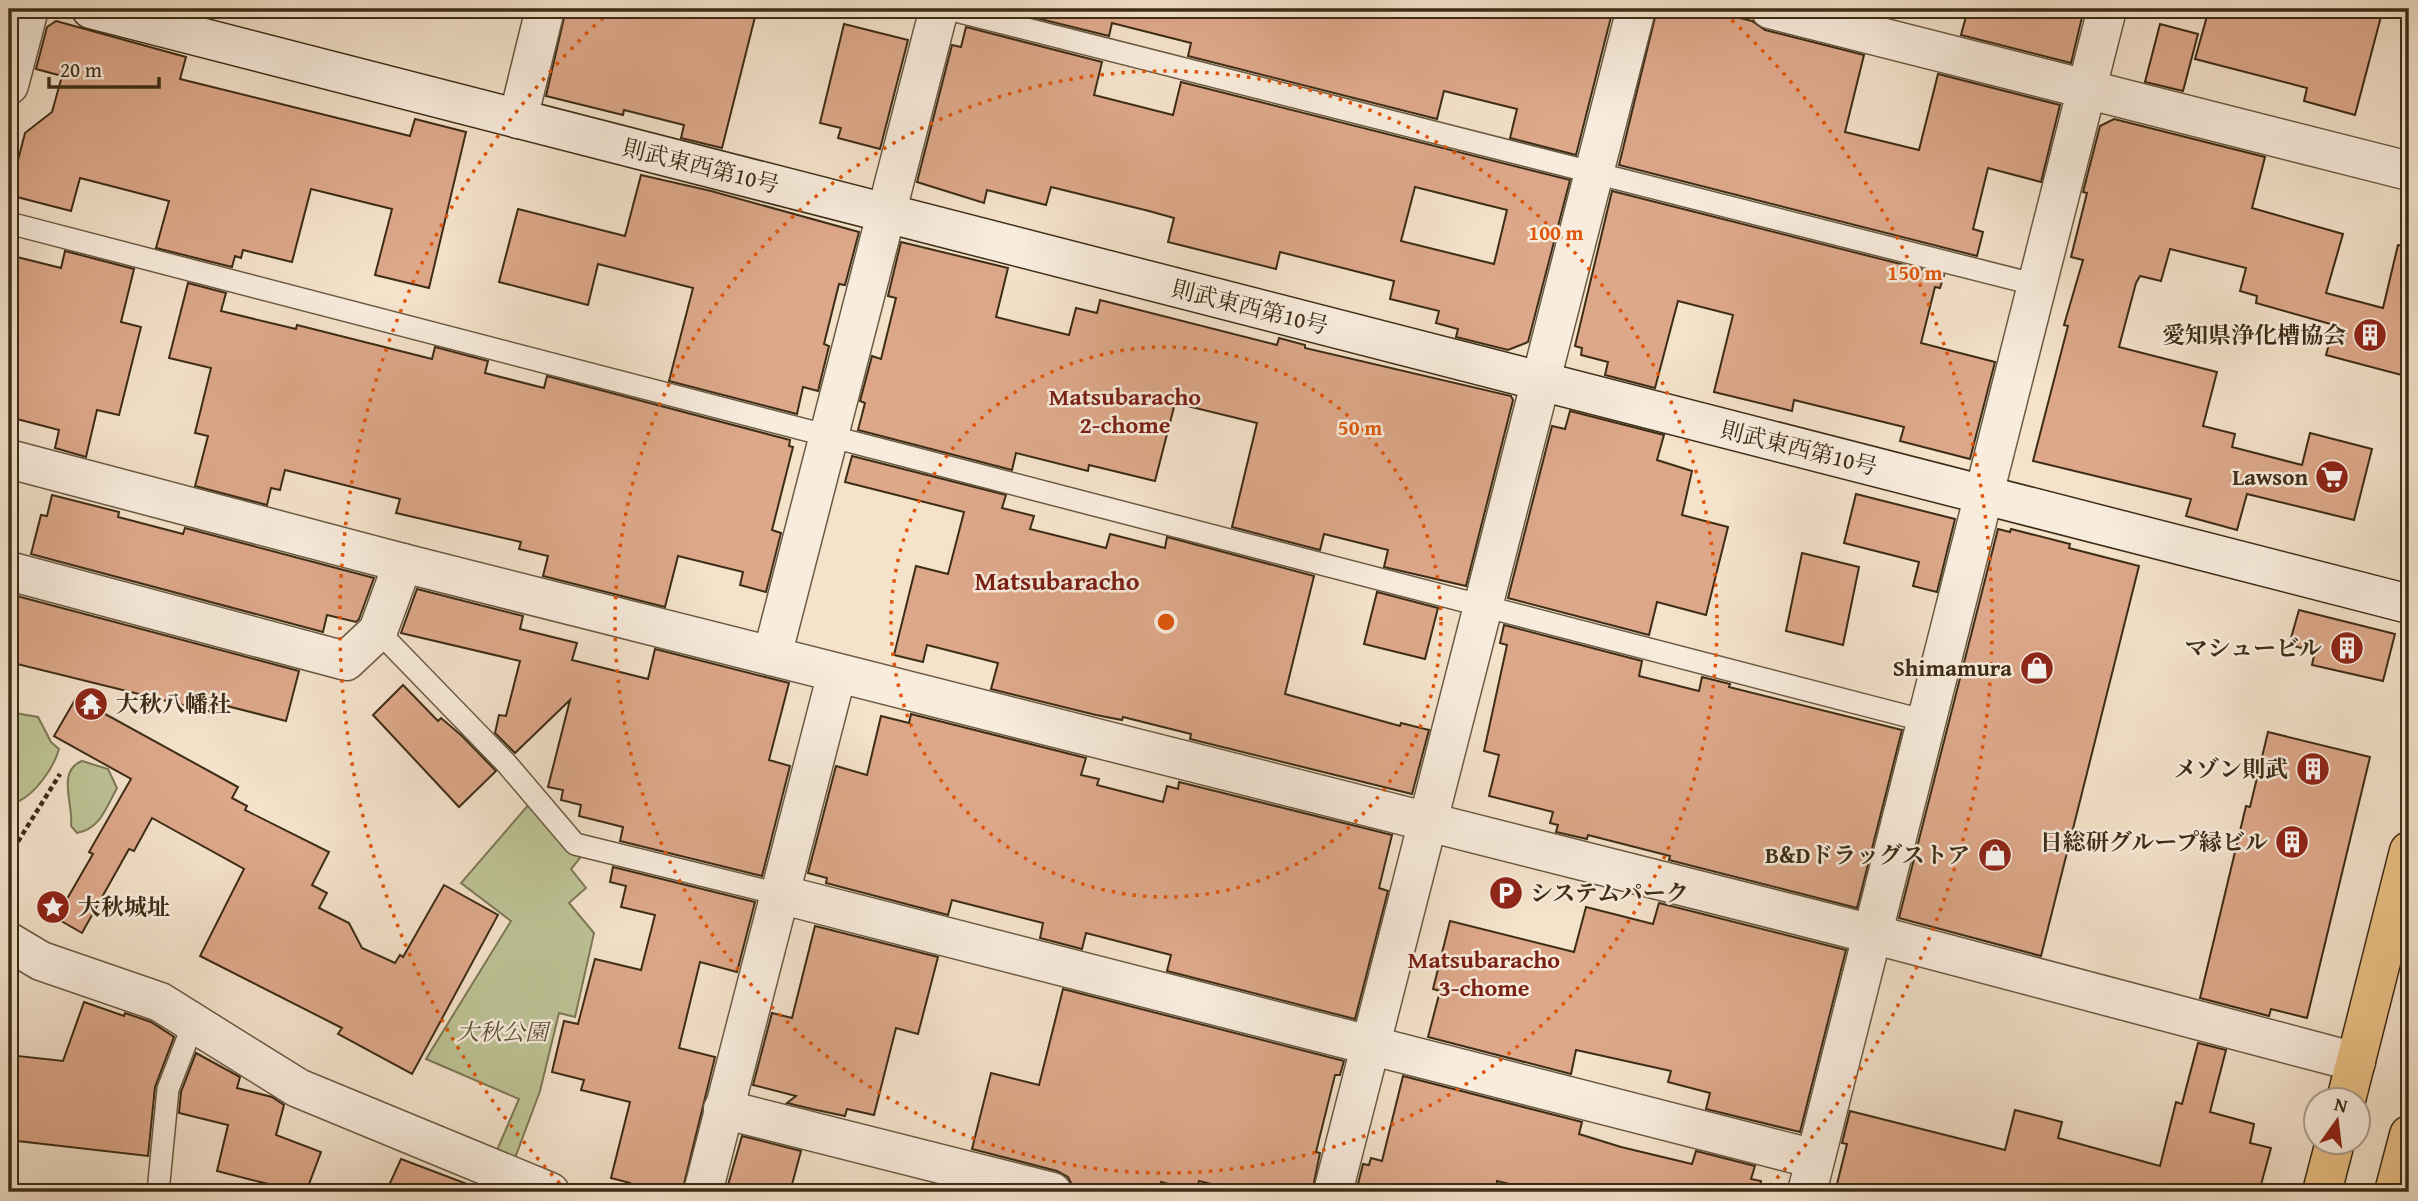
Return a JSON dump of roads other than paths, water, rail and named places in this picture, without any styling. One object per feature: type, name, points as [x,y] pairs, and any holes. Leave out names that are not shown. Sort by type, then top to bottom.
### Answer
[{"type":"main road","points":[[2350,1086],[2409,851]]},
{"type":"main road","points":[[2395,1192],[2409,1135]]},
{"type":"main road","points":[[2322,1192],[2331,1156]]},
{"type":"street","points":[[9,85],[29,9]]},
{"type":"street","name":"則武東西第10号","points":[[92,9],[2409,604]]},
{"type":"street","points":[[518,119],[545,9]]},
{"type":"street","points":[[772,656],[939,9]]},
{"type":"street","points":[[1333,1192],[1636,9]]},
{"type":"street","points":[[1770,9],[2409,171]]},
{"type":"street","points":[[779,894],[1370,1044],[1811,1176],[2107,9]]},
{"type":"street","points":[[9,459],[403,563],[1872,934],[2356,1062]]},
{"type":"street","points":[[9,570],[346,661],[378,631],[403,563]]},
{"type":"street","points":[[703,1192],[837,673]]},
{"type":"street","points":[[9,942],[41,961],[160,1002],[298,1088],[550,1192]]},
{"type":"street","points":[[723,1109],[1052,1192]]},
{"type":"lane","points":[[948,9],[2037,285]]},
{"type":"lane","points":[[9,223],[828,438],[1926,721]]},
{"type":"lane","points":[[378,631],[506,763],[575,844],[779,894]]},
{"type":"lane","points":[[158,1192],[169,1089],[194,1022]]},
{"type":"place","name":"愛知県浄化槽協会","points":[[2370,335]]},
{"type":"place","name":"Lawson","points":[[2332,477]]},
{"type":"place","name":"マシュービル","points":[[2347,648]]},
{"type":"place","name":"Shimamura","points":[[2037,668]]},
{"type":"place","name":"大秋八幡社","points":[[91,704]]},
{"type":"place","name":"メゾン則武","points":[[2313,769]]},
{"type":"place","name":"日総研グループ縁ビル","points":[[2292,842]]},
{"type":"place","name":"B&Dドラッグストア","points":[[1995,855]]},
{"type":"place","name":"システムパーク","points":[[1506,893]]},
{"type":"place","name":"大秋城址","points":[[53,907]]},
{"type":"district","name":"Matsubaracho 2-chome","points":[[1125,411]]},
{"type":"district","name":"Matsubaracho","points":[[1057,581]]},
{"type":"district","name":"Matsubaracho 3-chome","points":[[1484,974]]},
{"type":"park label","name":"大秋公園","points":[[502,1032]]}]
